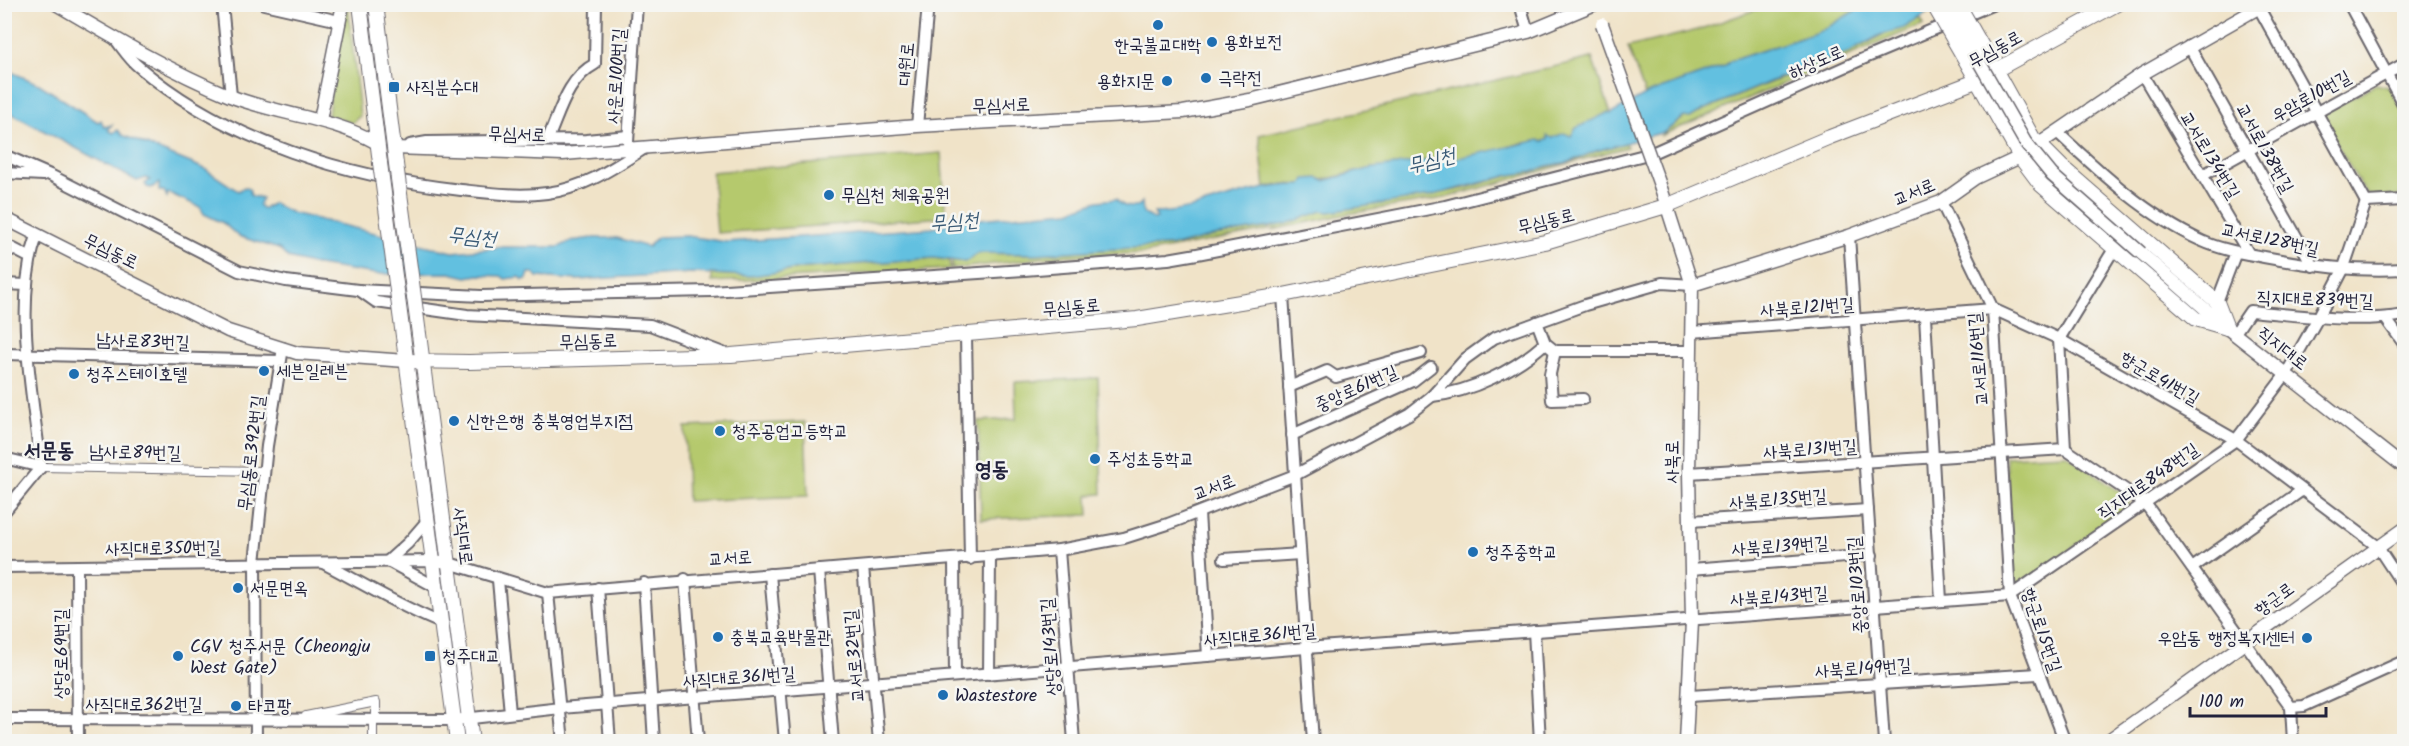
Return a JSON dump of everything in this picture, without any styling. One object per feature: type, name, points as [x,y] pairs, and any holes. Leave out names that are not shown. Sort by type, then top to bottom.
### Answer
[{"type":"main road","points":[[360,4],[377,143]]},
{"type":"main road","points":[[376,4],[394,148]]},
{"type":"main road","points":[[1933,4],[2020,157],[2041,185],[2196,319],[2231,331]]},
{"type":"main road","points":[[1958,4],[2033,138],[2217,302],[2231,331]]},
{"type":"main road","name":"무심동로","points":[[406,361],[731,355],[1137,319],[1283,295],[1545,242],[1666,207],[1830,137],[1976,81],[2116,4]]},
{"type":"main road","name":"사직대로","points":[[377,143],[457,741]]},
{"type":"main road","name":"사직대로","points":[[394,148],[472,741]]},
{"type":"street","points":[[56,4],[116,39],[231,96],[352,129],[377,143]]},
{"type":"street","points":[[222,4],[231,96]]},
{"type":"street","points":[[264,4],[339,21]]},
{"type":"street","points":[[320,120],[343,4]]},
{"type":"street","name":"무심서로","points":[[547,141],[572,82],[583,70],[595,64],[596,4]]},
{"type":"street","name":"사운로100번길","points":[[628,142],[637,4]]},
{"type":"street","name":"대원로","points":[[917,126],[928,4]]},
{"type":"street","points":[[1520,4],[1528,32]]},
{"type":"street","name":"직지대로","points":[[1946,4],[2025,142],[2052,175],[2231,331],[2404,467]]},
{"type":"street","name":"하상도로","points":[[4,155],[50,175],[239,271],[286,282],[358,290],[481,296],[711,291],[1168,259],[1444,206],[1652,153],[1865,58],[1994,4]]},
{"type":"street","points":[[2349,4],[2404,106]]},
{"type":"street","name":"무심서로","points":[[394,148],[563,154],[628,142],[645,148],[917,126],[1184,112],[1250,100],[1528,32],[1594,5]]},
{"type":"street","name":"사북로","points":[[1594,5],[1661,188],[1692,285],[1689,473],[1692,621],[1686,741]]},
{"type":"street","points":[[2262,6],[2315,113],[2366,202],[2404,200]]},
{"type":"street","name":"교서로","points":[[433,561],[448,563],[498,580],[548,593],[685,579],[970,559],[1059,550],[1124,538],[1199,513],[1295,475],[1400,420],[1432,396],[1465,359],[1494,338],[1585,305],[1662,283],[1692,285],[1849,236],[1941,202],[1975,178],[2020,157],[2142,74],[2262,6]]},
{"type":"street","points":[[116,39],[138,66],[185,100],[236,129],[329,164],[426,186],[498,194],[548,193],[602,175],[645,148]]},
{"type":"street","name":"교서로138번길","points":[[2188,46],[2313,266]]},
{"type":"street","name":"우암로10번길","points":[[2203,175],[2404,64]]},
{"type":"street","name":"교서로134번길","points":[[2142,74],[2249,254]]},
{"type":"street","name":"교서로128번길","points":[[2056,132],[2141,204],[2202,241],[2236,252],[2313,266],[2343,270],[2404,269]]},
{"type":"street","points":[[394,148],[427,142],[628,142]]},
{"type":"street","points":[[4,173],[50,175]]},
{"type":"street","name":"교서로116번길","points":[[1941,202],[1993,309],[2001,453]]},
{"type":"street","name":"직지대로848번길","points":[[2010,596],[2236,440],[2286,374],[2319,316],[2343,270],[2366,202]]},
{"type":"street","name":"무심동로","points":[[4,218],[228,331],[297,353],[406,361]]},
{"type":"street","points":[[4,512],[41,467],[27,354],[29,257],[37,236]]},
{"type":"street","name":"중앙로103번길","points":[[1849,236],[1884,741]]},
{"type":"street","points":[[4,244],[29,257]]},
{"type":"street","points":[[2114,249],[2059,339],[2065,449],[2145,503],[2291,707],[2293,741]]},
{"type":"street","points":[[2217,302],[2236,252]]},
{"type":"street","points":[[4,284],[27,285]]},
{"type":"street","points":[[358,290],[376,302],[467,315],[650,326],[731,355]]},
{"type":"street","name":"중앙로61번길","points":[[1283,295],[1313,741]]},
{"type":"street","name":"사북로121번길","points":[[1692,332],[1993,309]]},
{"type":"street","name":"향군로41번길","points":[[1993,309],[2059,339],[2236,440],[2377,546]]},
{"type":"street","name":"직지대로839번길","points":[[2231,331],[2250,310],[2386,319],[2404,315]]},
{"type":"street","points":[[1925,316],[1941,601]]},
{"type":"street","points":[[2386,319],[2404,344]]},
{"type":"street","points":[[1538,322],[1545,344],[1554,351],[1692,351]]},
{"type":"street","points":[[966,335],[970,559]]},
{"type":"street","name":"교서로","points":[[1432,396],[1457,393],[1478,384],[1534,353],[1545,344]]},
{"type":"street","name":"무심동로392번길","points":[[256,741],[255,563],[265,471],[283,348]]},
{"type":"street","points":[[1554,351],[1550,374],[1552,400],[1583,399]]},
{"type":"street","name":"중앙로61번길","points":[[1289,387],[1327,371],[1336,377],[1421,353]]},
{"type":"street","name":"남사로83번길","points":[[4,354],[280,361]]},
{"type":"street","name":"중앙로61번길","points":[[1292,435],[1413,381],[1431,367]]},
{"type":"street","name":"사북로131번길","points":[[1689,473],[2065,449]]},
{"type":"street","name":"향군로15번길","points":[[2001,453],[2010,596],[2065,741]]},
{"type":"street","name":"남사로89번길","points":[[4,458],[41,467],[265,471]]},
{"type":"street","points":[[2192,567],[2301,491]]},
{"type":"street","name":"사북로135번길","points":[[1690,521],[1868,510]]},
{"type":"street","points":[[1199,513],[1208,656]]},
{"type":"street","points":[[427,521],[388,561],[436,587]]},
{"type":"street","name":"향군로","points":[[2106,741],[2404,529]]},
{"type":"street","points":[[2377,546],[2404,587]]},
{"type":"street","name":"상당로143번길","points":[[1059,550],[1074,741]]},
{"type":"street","points":[[1224,559],[1300,554]]},
{"type":"street","name":"사북로139번길","points":[[1691,569],[1872,555]]},
{"type":"street","points":[[989,674],[990,557]]},
{"type":"street","points":[[954,560],[955,676]]},
{"type":"street","name":"사직대로350번길","points":[[4,567],[433,561]]},
{"type":"street","name":"사직대로350번길","points":[[322,562],[404,609],[441,623]]},
{"type":"street","name":"상당로69번길","points":[[76,567],[78,741]]},
{"type":"street","name":"교서로32번길","points":[[863,567],[879,741]]},
{"type":"street","points":[[819,570],[833,741]]},
{"type":"street","points":[[770,574],[785,741]]},
{"type":"street","points":[[685,579],[698,741]]},
{"type":"street","points":[[498,580],[510,713]]},
{"type":"street","points":[[644,584],[654,741]]},
{"type":"street","points":[[598,588],[610,741]]},
{"type":"street","points":[[548,593],[563,741]]},
{"type":"street","name":"사북로143번길","points":[[1692,621],[2010,596]]},
{"type":"street","name":"사직대로361번길","points":[[454,720],[561,708],[873,682],[1692,621]]},
{"type":"street","points":[[1534,631],[1540,741]]},
{"type":"street","points":[[2291,707],[2304,706],[2404,661]]},
{"type":"street","name":"사북로149번길","points":[[1690,696],[2038,674]]},
{"type":"street","name":"사직대로362번길","points":[[284,721],[375,702],[374,720]]},
{"type":"street","name":"사직대로362번길","points":[[4,719],[454,720]]},
{"type":"street","points":[[373,741],[374,720]]},
{"type":"green space","points":[[348,5],[360,116],[352,123],[328,115],[339,29]]},
{"type":"green space","points":[[1769,5],[1867,5],[1818,32],[1730,61],[1725,66],[1645,95],[1628,47],[1698,30]]},
{"type":"green space","points":[[1920,18],[1924,24],[1660,136],[1685,117],[1690,118],[1703,110],[1870,42]]},
{"type":"green space","points":[[1592,58],[1611,114],[1576,128],[1572,136],[1550,138],[1542,142],[1521,143],[1490,153],[1449,161],[1424,161],[1368,169],[1302,185],[1284,184],[1265,188],[1259,135]]},
{"type":"green space","points":[[2376,84],[2390,88],[2404,113],[2404,196],[2371,198],[2361,186],[2324,121],[2325,112]]},
{"type":"green space","points":[[1625,143],[1627,147],[1445,198],[1347,214],[1272,230],[1271,226],[1322,211],[1329,212],[1467,188],[1510,175],[1569,162]]},
{"type":"green space","name":"무심천 체육공원","points":[[941,153],[946,217],[717,233],[712,172]]},
{"type":"green space","points":[[1269,227],[1269,230],[1146,253],[1059,256],[952,269],[952,260],[965,262],[979,253],[1034,254],[1179,245],[1213,236]]},
{"type":"green space","points":[[934,258],[949,260],[950,269],[712,282],[712,274],[751,276],[806,268]]},
{"type":"green space","points":[[1098,378],[1102,494],[1088,495],[1089,515],[981,519],[978,421],[1016,419],[1015,382]]},
{"type":"green space","points":[[805,422],[808,496],[687,501],[685,427]]},
{"type":"green space","points":[[2066,454],[2129,499],[2129,506],[2025,583],[2014,583],[2006,457]]},
{"type":"water","name":"무심천","points":[[1867,5],[1940,5],[1904,28],[1880,35],[1850,52],[1779,78],[1703,110],[1690,118],[1684,117],[1664,132],[1532,172],[1510,175],[1430,196],[1329,212],[1322,211],[1286,224],[1213,236],[1179,245],[1034,254],[979,253],[965,262],[934,258],[806,268],[751,276],[692,273],[577,280],[537,277],[534,273],[529,273],[527,279],[523,280],[520,277],[505,279],[501,276],[478,275],[467,277],[450,273],[376,274],[311,264],[288,258],[279,249],[238,236],[223,223],[204,214],[200,207],[168,193],[167,197],[164,191],[159,191],[159,183],[151,188],[147,187],[145,184],[150,180],[146,178],[137,181],[5,110],[5,72],[9,71],[39,84],[98,122],[101,120],[104,127],[112,125],[108,130],[113,133],[118,130],[122,135],[205,169],[238,191],[244,187],[249,189],[251,196],[262,198],[259,205],[263,209],[273,203],[292,213],[453,252],[503,247],[559,247],[571,241],[592,238],[617,238],[648,247],[657,237],[687,236],[727,242],[932,228],[957,221],[1069,211],[1098,201],[1116,199],[1128,207],[1137,207],[1142,202],[1143,213],[1153,219],[1157,218],[1154,213],[1191,208],[1264,188],[1302,185],[1305,179],[1319,178],[1324,181],[1368,169],[1445,158],[1449,160],[1539,140],[1542,142],[1548,139],[1547,136],[1553,138],[1564,133],[1571,136],[1576,128],[1607,113],[1611,114],[1649,93],[1725,66],[1730,61],[1818,32]]},
{"type":"place","name":"한국불교대학","points":[[1158,25]]},
{"type":"place","name":"용화보전","points":[[1212,42]]},
{"type":"place","name":"극락전","points":[[1206,78]]},
{"type":"place","name":"용화지문","points":[[1167,81]]},
{"type":"place","name":"사직분수대","points":[[394,87]]},
{"type":"place","name":"무심천 체육공원","points":[[829,195]]},
{"type":"place","name":"세븐일레븐","points":[[264,371]]},
{"type":"place","name":"청주스테이호텔","points":[[74,374]]},
{"type":"place","name":"신한은행 충북영업부지점","points":[[454,421]]},
{"type":"place","name":"청주공업고등학교","points":[[720,431]]},
{"type":"place","name":"주성초등학교","points":[[1095,459]]},
{"type":"place","name":"청주중학교","points":[[1473,552]]},
{"type":"place","name":"서문면옥","points":[[238,588]]},
{"type":"place","name":"충북교육박물관","points":[[718,637]]},
{"type":"place","name":"우암동 행정복지센터","points":[[2307,638]]},
{"type":"place","name":"CGV 청주서문 (Cheongju West Gate)","points":[[178,656]]},
{"type":"place","name":"청주대교","points":[[430,656]]},
{"type":"place","name":"Wastestore","points":[[943,695]]},
{"type":"place","name":"타코팡","points":[[236,706]]},
{"type":"district","name":"서문동","points":[[49,450]]},
{"type":"district","name":"영동","points":[[992,469]]}]
